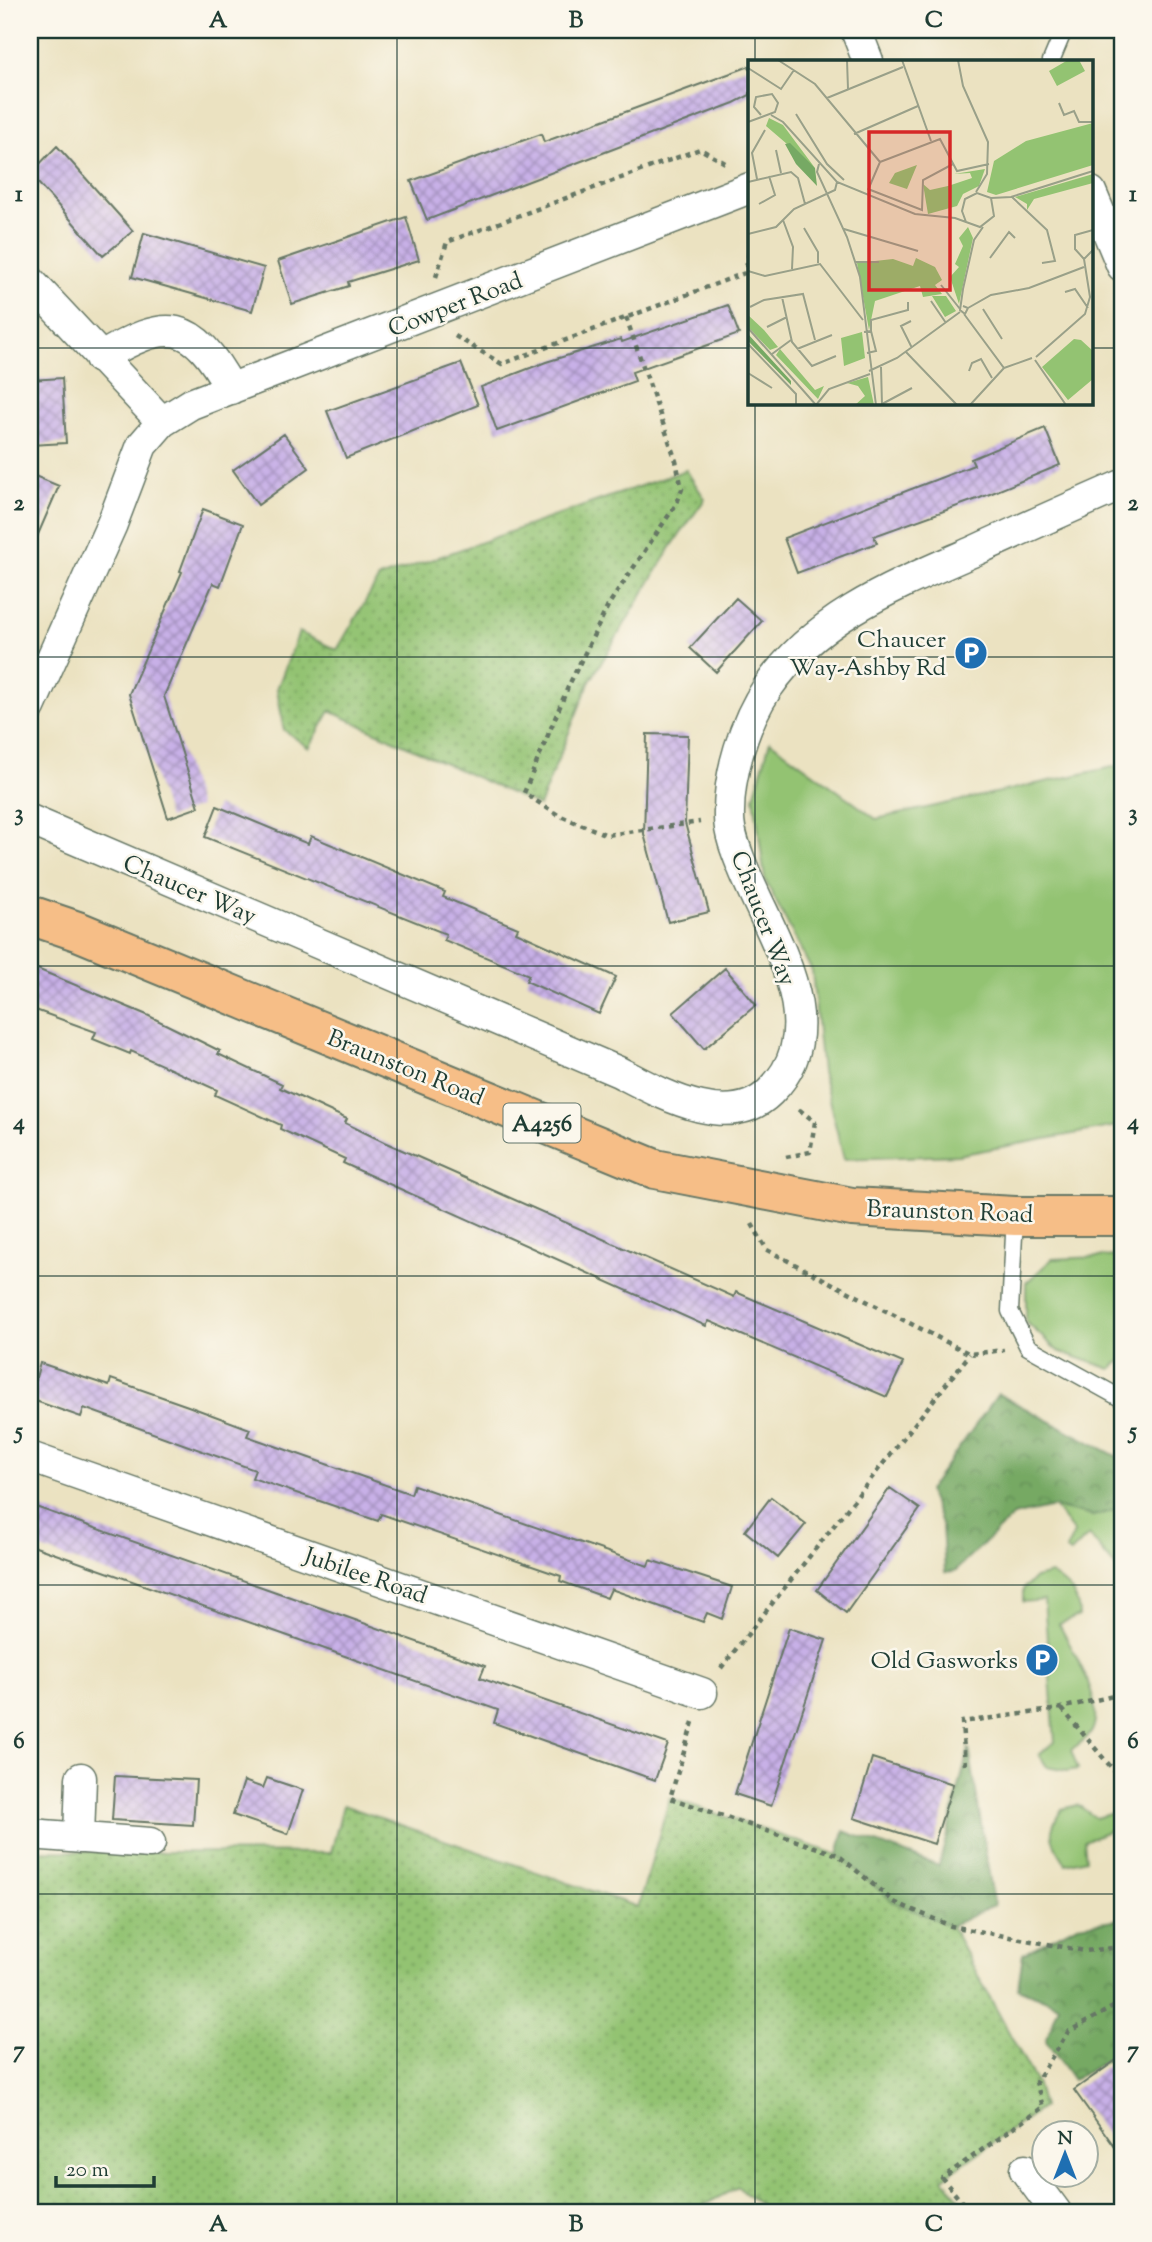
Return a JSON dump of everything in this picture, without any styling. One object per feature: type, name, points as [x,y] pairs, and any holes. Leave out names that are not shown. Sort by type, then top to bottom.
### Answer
[{"type":"main road","name":"Braunston Road","points":[[30,915],[80,932],[655,1169],[852,1207],[1015,1216],[1122,1216]]},
{"type":"main road","name":"Braunston Road","points":[[1083,1214],[1122,1204]]},
{"type":"street","points":[[856,30],[868,60]]},
{"type":"street","name":"Cowper Road","points":[[162,422],[191,404],[423,317],[748,189]]},
{"type":"street","points":[[1092,193],[1122,266]]},
{"type":"street","points":[[30,281],[162,422],[142,445],[112,524],[30,707]]},
{"type":"street","points":[[100,358],[128,341],[159,330],[192,335],[213,357],[231,389]]},
{"type":"street","name":"Chaucer Way","points":[[30,820],[606,1067],[676,1102],[727,1109],[759,1102],[785,1074],[797,1050],[799,1010],[785,962],[761,914],[728,819],[733,779],[747,726],[768,687],[800,650],[833,621],[876,595],[1122,485]]},
{"type":"street","name":"Jubilee Road","points":[[30,1457],[702,1693]]},
{"type":"street","points":[[79,1838],[81,1778]]},
{"type":"street","points":[[30,1834],[150,1843]]},
{"type":"street","points":[[1026,2170],[1056,2212]]},
{"type":"lane","points":[[1051,60],[1064,30]]},
{"type":"lane","points":[[1015,1216],[1010,1311],[1028,1347],[1122,1399]]},
{"type":"path","points":[[730,166],[700,149],[447,242],[423,317],[502,364],[745,272],[748,258]]},
{"type":"path","points":[[626,317],[677,461],[682,489],[677,503],[609,604],[568,687],[524,793],[558,815],[607,835],[728,819]]},
{"type":"path","points":[[970,1354],[702,1693],[670,1798],[838,1855],[894,1902],[951,1926],[1085,1951],[1122,1947]]},
{"type":"path","points":[[965,1765],[961,1722],[1061,1709],[1122,1694]]},
{"type":"path","points":[[1061,1709],[1122,1780]]},
{"type":"path","points":[[970,2212],[942,2178],[1043,2107],[1035,2082],[1068,2032],[1122,2002]]},
{"type":"green space","points":[[686,470],[705,499],[671,547],[589,683],[539,806],[330,711],[309,748],[284,730],[277,689],[299,632],[337,650],[379,578]]},
{"type":"green space","points":[[770,741],[876,819],[1122,765],[1122,1125],[958,1155],[844,1159],[822,1072],[812,971],[765,880],[754,797]]},
{"type":"green space","points":[[1122,1256],[1122,1360],[1111,1369],[1058,1351],[1026,1322],[1026,1283],[1052,1259]]},
{"type":"green space","points":[[998,1394],[1122,1459],[1122,1508],[1093,1516],[1054,1507],[1013,1516],[955,1571],[945,1572],[942,1526],[928,1491]]},
{"type":"green space","points":[[1054,1507],[1093,1516],[1122,1508],[1122,1575],[1089,1535],[1071,1553],[1066,1550],[1074,1533]]},
{"type":"green space","points":[[1051,1574],[1067,1587],[1077,1602],[1079,1616],[1059,1624],[1086,1676],[1095,1706],[1092,1731],[1071,1750],[1078,1769],[1067,1771],[1047,1767],[1039,1754],[1055,1742],[1044,1600],[1023,1602],[1023,1589],[1035,1578]]},
{"type":"green space","points":[[969,1748],[994,1905],[951,1926],[967,2026],[789,1848],[838,1855],[844,1831],[939,1866]]},
{"type":"green space","points":[[670,1798],[838,1855],[893,1902],[951,1926],[1036,2082],[1043,2107],[943,2178],[970,2212],[768,2212],[738,2187],[691,2212],[30,2212],[30,1851],[331,1853],[343,1805],[638,1907]]},
{"type":"green space","points":[[1078,1805],[1096,1818],[1116,1812],[1122,1807],[1122,1825],[1084,1841],[1086,1859],[1066,1864],[1052,1837],[1053,1825],[1062,1809]]},
{"type":"green space","points":[[1122,1919],[1122,2051],[1073,2080],[1046,2041],[1059,2005],[1018,1988],[1023,1954],[1077,1925]]},
{"type":"building","points":[[748,67],[748,96],[734,103],[427,220],[411,181],[541,134],[544,142]]},
{"type":"building","points":[[57,146],[133,231],[103,256],[30,174]]},
{"type":"building","points":[[406,217],[419,260],[348,282],[349,286],[292,304],[278,261]]},
{"type":"building","points":[[144,233],[264,268],[252,311],[132,277]]},
{"type":"building","points":[[728,305],[739,334],[632,372],[635,381],[497,431],[481,387],[546,362],[621,339],[622,342]]},
{"type":"building","points":[[461,363],[478,405],[346,458],[327,411]]},
{"type":"building","points":[[62,378],[66,443],[30,445],[30,380]]},
{"type":"building","points":[[1045,428],[1060,465],[980,498],[874,536],[877,543],[797,573],[784,538],[974,465],[971,459]]},
{"type":"building","points":[[284,434],[309,468],[258,505],[233,470]]},
{"type":"building","points":[[30,474],[59,486],[30,553]]},
{"type":"building","points":[[203,509],[243,524],[220,586],[213,583],[164,696],[199,807],[168,818],[129,694],[182,572],[180,571]]},
{"type":"building","points":[[736,598],[762,621],[716,672],[690,648]]},
{"type":"building","points":[[647,734],[688,735],[685,823],[709,912],[668,922],[644,834]]},
{"type":"building","points":[[217,806],[308,844],[311,836],[445,892],[443,897],[518,928],[516,932],[616,977],[599,1014],[526,981],[529,975],[444,940],[446,934],[205,837]]},
{"type":"building","points":[[30,966],[147,1015],[220,1051],[218,1054],[282,1084],[280,1088],[347,1119],[345,1123],[384,1142],[734,1297],[736,1292],[903,1363],[887,1397],[709,1321],[706,1326],[369,1175],[343,1163],[345,1159],[280,1129],[281,1125],[215,1095],[217,1090],[131,1051],[130,1054],[93,1039],[96,1032],[30,1008]]},
{"type":"building","points":[[725,968],[756,1005],[704,1049],[673,1013]]},
{"type":"building","points":[[40,1363],[109,1386],[111,1379],[188,1406],[250,1429],[247,1436],[411,1494],[414,1485],[648,1566],[650,1560],[732,1587],[722,1619],[707,1613],[703,1622],[611,1589],[607,1598],[560,1581],[561,1576],[381,1514],[378,1521],[252,1478],[255,1470],[84,1408],[81,1417],[30,1399]]},
{"type":"building","points":[[890,1488],[920,1509],[846,1613],[817,1590]]},
{"type":"building","points":[[771,1497],[806,1524],[778,1558],[745,1531]]},
{"type":"building","points":[[30,1505],[485,1666],[480,1678],[668,1744],[655,1780],[494,1723],[498,1710],[30,1545]]},
{"type":"building","points":[[789,1628],[826,1640],[771,1806],[735,1794]]},
{"type":"building","points":[[872,1758],[953,1784],[934,1844],[854,1818]]},
{"type":"building","points":[[115,1776],[196,1780],[193,1825],[112,1820]]},
{"type":"building","points":[[267,1778],[303,1790],[288,1834],[233,1815],[244,1781],[263,1788]]},
{"type":"building","points":[[1122,2056],[1122,2157],[1100,2126],[1100,2120],[1095,2120],[1074,2090]]},
{"type":"place","name":"Chaucer Way-Ashby Rd","points":[[971,653]]},
{"type":"place","name":"Old Gasworks","points":[[1042,1660]]}]
